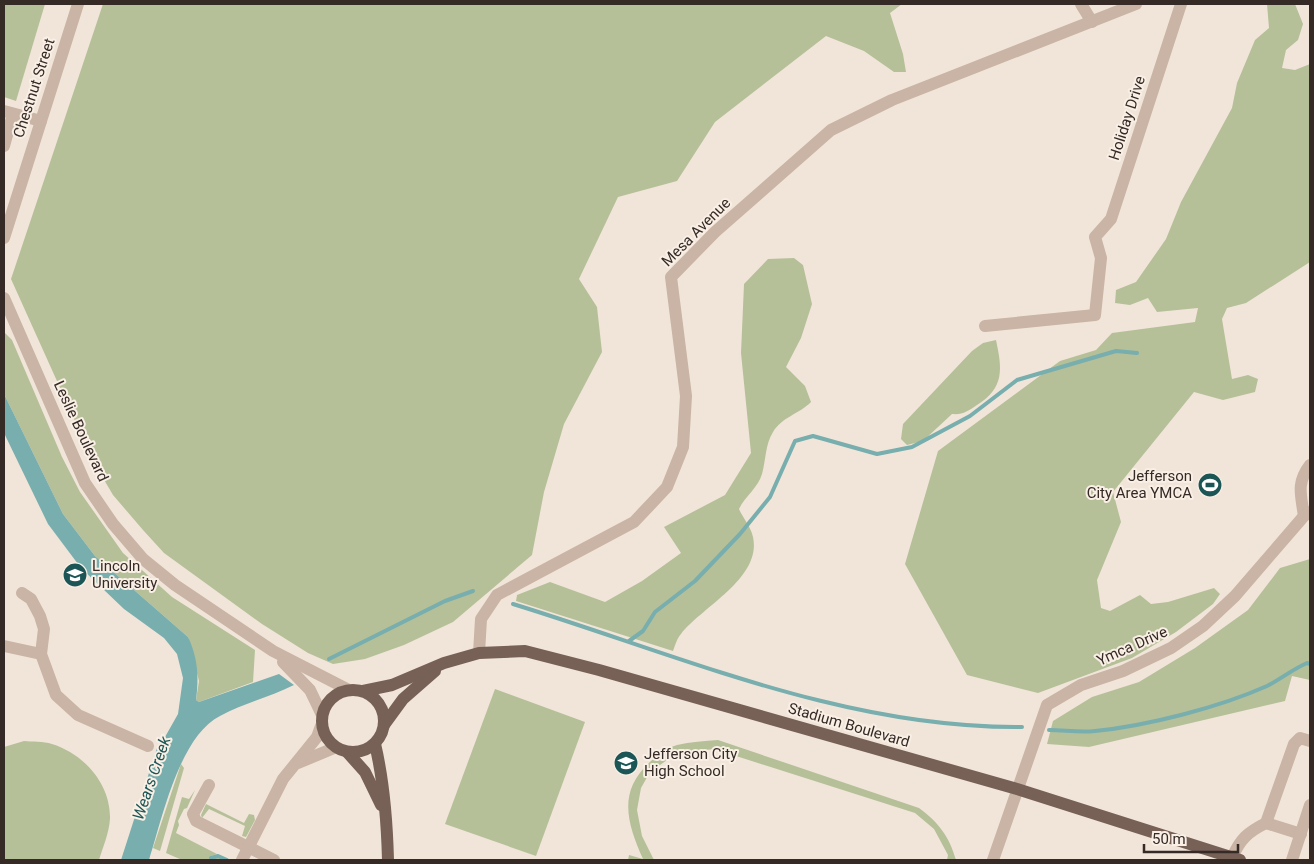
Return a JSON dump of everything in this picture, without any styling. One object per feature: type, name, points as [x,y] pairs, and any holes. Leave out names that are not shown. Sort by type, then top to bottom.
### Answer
[{"type":"main road","name":"Stadium Boulevard","points":[[364,691],[392,685],[444,663],[479,653],[504,650],[547,656],[1017,789],[1236,859]]},
{"type":"main road","name":"Stadium Boulevard","points":[[384,725],[402,699],[444,663]]},
{"type":"main road","points":[[349,690],[364,691],[373,696],[384,714],[384,725],[375,744],[366,750],[348,752],[334,748],[324,736],[321,720],[333,697],[349,690]]},
{"type":"main road","points":[[375,744],[381,768],[387,819],[389,860]]},
{"type":"main road","points":[[348,752],[365,772],[387,819]]},
{"type":"street","name":"Chestnut Street","points":[[4,238],[78,4]]},
{"type":"street","points":[[1081,4],[1092,22]]},
{"type":"street","name":"Mesa Avenue","points":[[479,653],[481,619],[497,595],[634,522],[667,487],[683,447],[686,396],[671,277],[715,232],[831,130],[892,100],[1136,4]]},
{"type":"street","name":"Holiday Drive","points":[[985,326],[1095,315],[1101,258],[1094,237],[1111,220],[1181,4]]},
{"type":"street","points":[[4,146],[8,113],[41,120]]},
{"type":"street","name":"Leslie Boulevard","points":[[4,298],[85,484],[113,524],[143,558],[175,585],[273,651],[349,690]]},
{"type":"street","points":[[1307,514],[1300,486],[1302,475],[1310,465]]},
{"type":"street","name":"Ymca Drive","points":[[993,860],[1047,705],[1081,685],[1123,671],[1171,648],[1203,626],[1235,596],[1307,514]]},
{"type":"street","points":[[22,594],[31,599],[40,616],[44,636],[41,654],[50,684],[64,705],[78,715],[148,746]]},
{"type":"street","points":[[4,646],[41,654]]},
{"type":"street","name":"Leslie Boulevard","points":[[273,651],[310,690],[321,720]]},
{"type":"street","points":[[242,860],[283,778],[317,737],[321,720]]},
{"type":"street","points":[[1236,859],[1238,843],[1248,832],[1266,823],[1294,744],[1300,738],[1310,741]]},
{"type":"street","points":[[295,764],[334,748]]},
{"type":"street","points":[[209,785],[193,814],[194,818],[274,860]]},
{"type":"street","points":[[1292,860],[1310,805]]},
{"type":"street","points":[[1266,823],[1301,834]]},
{"type":"green space","points":[[4,4],[45,4],[16,101],[4,97]]},
{"type":"green space","points":[[103,4],[902,4],[890,13],[903,54],[906,72],[894,72],[864,51],[826,36],[715,122],[677,181],[618,197],[579,279],[597,307],[602,352],[564,424],[544,492],[532,555],[453,622],[404,645],[365,659],[333,664],[308,653],[262,624],[164,553],[113,495],[93,461],[11,279]]},
{"type":"green space","points":[[1267,4],[1295,4],[1303,24],[1298,40],[1286,50],[1282,68],[1295,70],[1310,64],[1310,262],[1246,303],[1227,308],[1222,319],[1232,379],[1248,375],[1258,379],[1255,392],[1223,400],[1194,392],[1113,492],[1121,522],[1097,580],[1101,608],[1110,611],[1140,595],[1151,604],[1168,602],[1214,588],[1220,594],[1213,604],[1176,632],[1132,658],[1038,693],[967,675],[905,564],[938,451],[1060,361],[1096,350],[1112,333],[1195,322],[1198,308],[1157,312],[1148,298],[1130,305],[1115,303],[1116,290],[1136,282],[1166,239],[1181,202],[1232,108],[1237,83],[1255,40],[1269,28]]},
{"type":"green space","points":[[794,258],[803,265],[812,304],[801,338],[786,367],[805,386],[811,402],[786,419],[773,432],[768,442],[760,479],[739,509],[753,537],[753,552],[749,566],[740,579],[690,624],[677,640],[673,651],[516,601],[517,595],[550,582],[605,602],[642,581],[681,553],[664,527],[725,495],[751,453],[741,353],[744,284],[768,259]]},
{"type":"green space","points":[[4,332],[12,340],[62,457],[80,492],[123,553],[172,597],[255,650],[253,682],[199,702],[196,700],[199,681],[188,637],[95,556],[63,514],[4,394]]},
{"type":"green space","points":[[996,340],[1000,368],[997,384],[993,392],[968,411],[952,414],[923,441],[907,445],[901,439],[903,424],[972,351],[983,343]]},
{"type":"green space","points":[[1310,559],[1310,680],[1292,676],[1285,701],[1089,747],[1047,744],[1053,721],[1092,697],[1139,682],[1195,648],[1248,610],[1280,568]]},
{"type":"green space","points":[[495,689],[585,722],[536,856],[445,824]]},
{"type":"green space","points":[[718,740],[919,808],[942,831],[950,844],[956,860],[947,860],[948,855],[934,829],[915,813],[714,749],[696,751],[670,758],[650,772],[641,788],[637,810],[642,836],[654,860],[628,860],[629,855],[643,859],[633,833],[628,808],[633,784],[640,772],[657,756],[673,746]]},
{"type":"green space","points":[[24,741],[49,743],[75,755],[85,763],[101,783],[109,806],[110,819],[99,860],[4,860],[4,747]]},
{"type":"green space","points":[[181,764],[184,768],[160,851],[153,848]]},
{"type":"green space","points":[[195,790],[187,808],[184,809],[178,821],[179,825],[176,833],[217,854],[211,856],[212,859],[218,857],[225,860],[182,860],[166,853],[182,797],[189,799]]},
{"type":"green space","points":[[206,804],[244,823],[249,814],[254,815],[255,820],[246,837],[242,836],[245,826],[209,809],[202,818],[201,815]]},
{"type":"water","name":"Wears Creek","points":[[4,394],[63,514],[95,556],[188,637],[194,652],[197,668],[196,700],[199,702],[279,674],[294,685],[220,716],[206,727],[193,742],[183,760],[166,802],[149,860],[121,860],[158,745],[165,737],[178,714],[183,678],[177,654],[164,638],[124,609],[81,568],[48,524],[4,433]]},
{"type":"waterway","points":[[629,641],[643,631],[655,612],[695,581],[740,534],[770,497],[795,441],[813,436],[877,454],[912,447],[970,416],[1017,380],[1116,351],[1137,353]]},
{"type":"waterway","points":[[329,659],[445,601],[473,591]]},
{"type":"waterway","points":[[513,604],[700,666],[827,702],[891,716],[956,724],[1022,727]]},
{"type":"waterway","points":[[1049,730],[1095,731],[1160,720],[1206,708],[1248,694],[1267,686],[1302,665],[1310,664]]},
{"type":"waterway","points":[[211,858],[218,856],[227,860]]},
{"type":"place","name":"Jefferson City Area YMCA","points":[[1210,485]]},
{"type":"place","name":"Lincoln University","points":[[75,575]]},
{"type":"place","name":"Jefferson City High School","points":[[626,763]]}]
